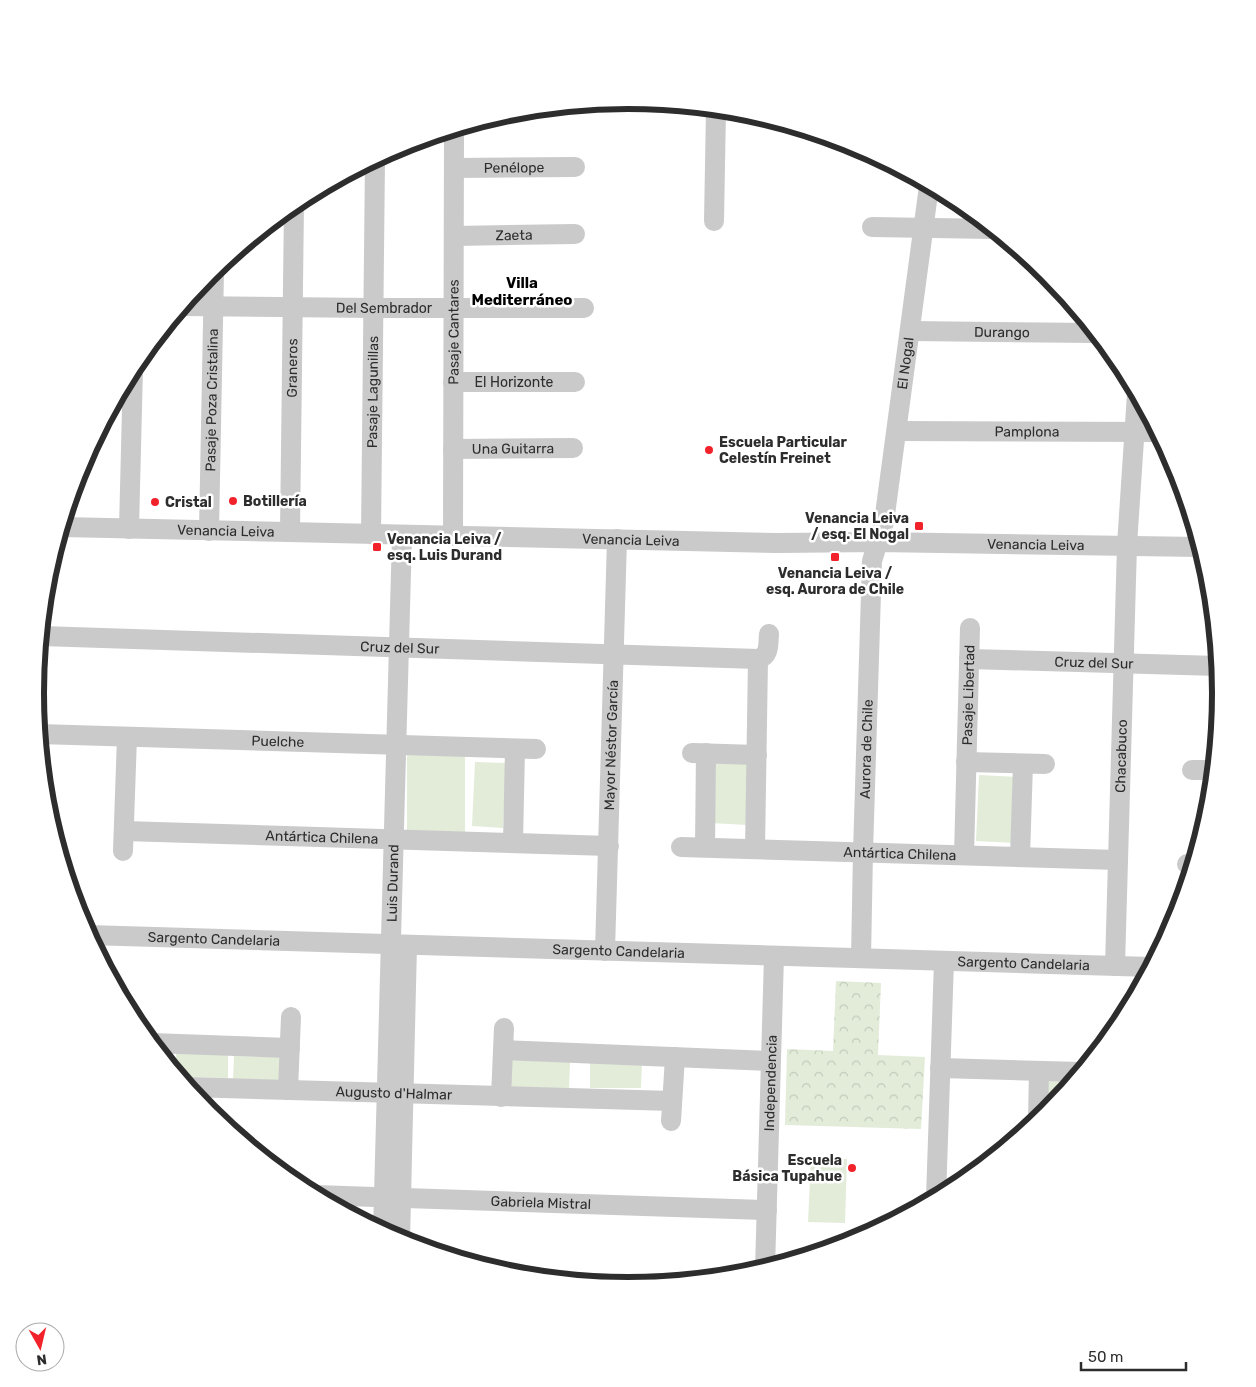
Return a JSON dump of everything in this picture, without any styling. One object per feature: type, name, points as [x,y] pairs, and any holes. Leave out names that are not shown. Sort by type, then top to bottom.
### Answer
[{"type":"street","points":[[714,221],[716,116]]},
{"type":"street","name":"Pasaje Cantares","points":[[453,536],[454,136]]},
{"type":"street","name":"Penélope","points":[[454,168],[575,167]]},
{"type":"street","name":"Pasaje Lagunillas","points":[[371,534],[375,168]]},
{"type":"street","name":"El Nogal","points":[[878,542],[884,522],[929,193]]},
{"type":"street","name":"Graneros","points":[[290,532],[294,214]]},
{"type":"street","points":[[872,227],[982,229]]},
{"type":"street","name":"Zaeta","points":[[454,236],[575,234]]},
{"type":"street","name":"Pasaje Poza Cristalina","points":[[209,531],[214,281]]},
{"type":"street","name":"Del Sembrador","points":[[191,306],[584,308]]},
{"type":"street","name":"Durango","points":[[910,331],[1088,333]]},
{"type":"street","name":"El Horizonte","points":[[453,382],[575,382]]},
{"type":"street","points":[[129,529],[133,384]]},
{"type":"street","name":"Chacabuco","points":[[1115,966],[1127,546],[1136,405]]},
{"type":"street","name":"Pamplona","points":[[897,431],[1150,432]]},
{"type":"street","name":"Una Guitarra","points":[[453,449],[573,448]]},
{"type":"street","name":"Venancia Leiva","points":[[69,527],[777,543],[878,542],[1193,547]]},
{"type":"street","name":"Luis Durand","points":[[398,1230],[392,1198],[399,944],[393,840],[402,535]]},
{"type":"street","name":"Mayor Néstor García","points":[[605,951],[617,539]]},
{"type":"street","name":"Aurora de Chile","points":[[861,958],[872,561],[878,542]]},
{"type":"street","name":"Pasaje Libertad","points":[[964,855],[970,628]]},
{"type":"street","points":[[755,849],[758,659],[765,655],[768,649],[769,634]]},
{"type":"street","name":"Cruz del Sur","points":[[47,636],[758,659]]},
{"type":"street","name":"Cruz del Sur","points":[[969,659],[1211,666]]},
{"type":"street","name":"Puelche","points":[[45,734],[536,750]]},
{"type":"street","points":[[123,851],[127,737]]},
{"type":"street","points":[[513,843],[515,749]]},
{"type":"street","points":[[705,847],[699,753],[757,755]]},
{"type":"street","name":"Pasaje Libertad","points":[[966,762],[1045,764]]},
{"type":"street","points":[[1020,857],[1023,764]]},
{"type":"street","points":[[1192,770],[1206,773]]},
{"type":"street","name":"Antártica Chilena","points":[[124,831],[608,846]]},
{"type":"street","name":"Antártica Chilena","points":[[681,847],[1118,860]]},
{"type":"street","name":"Sargento Candelaria","points":[[96,935],[1144,967]]},
{"type":"street","name":"Independencia","points":[[765,1261],[774,956]]},
{"type":"street","points":[[936,1189],[944,961]]},
{"type":"street","points":[[288,1090],[291,1017]]},
{"type":"street","points":[[501,1096],[504,1028]]},
{"type":"street","points":[[160,1043],[290,1048]]},
{"type":"street","points":[[503,1050],[771,1061]]},
{"type":"street","name":"Augusto d'Halmar","points":[[197,1087],[501,1096],[672,1111],[675,1057]]},
{"type":"street","points":[[940,1068],[1073,1072]]},
{"type":"street","points":[[1039,1071],[1041,1107]]},
{"type":"street","name":"Gabriela Mistral","points":[[332,1196],[767,1210]]},
{"type":"street","name":"Luis Durand","points":[[385,1224],[392,1198]]},
{"type":"green space","points":[[407,754],[465,754],[465,832],[407,832]]},
{"type":"green space","points":[[713,760],[750,761],[747,825],[711,823]]},
{"type":"green space","points":[[475,762],[506,763],[503,828],[472,826]]},
{"type":"green space","points":[[979,775],[1018,777],[1015,843],[976,841]]},
{"type":"green space","points":[[836,981],[881,983],[878,1055],[925,1057],[921,1129],[785,1125],[787,1049],[833,1051]]},
{"type":"green space","points":[[176,1053],[228,1054],[228,1078],[187,1077],[176,1063]]},
{"type":"green space","points":[[234,1056],[283,1057],[283,1081],[233,1080]]},
{"type":"green space","points":[[508,1060],[570,1062],[569,1090],[507,1088]]},
{"type":"green space","points":[[590,1060],[642,1061],[641,1088],[590,1088]]},
{"type":"green space","points":[[1068,1078],[1045,1102],[1041,1080]]},
{"type":"green space","points":[[811,1158],[847,1159],[845,1223],[808,1222]]},
{"type":"place","name":"Escuela Particular Celestín Freinet","points":[[709,450]]},
{"type":"place","name":"Botillería","points":[[233,501]]},
{"type":"place","name":"Cristal","points":[[155,502]]},
{"type":"place","name":"Venancia Leiva / esq. El Nogal","points":[[919,526]]},
{"type":"place","name":"Venancia Leiva / esq. Luis Durand","points":[[377,547]]},
{"type":"place","name":"Venancia Leiva / esq. Aurora de Chile","points":[[835,557]]},
{"type":"place","name":"Escuela Básica Tupahue","points":[[852,1168]]},
{"type":"district","name":"Villa Mediterráneo","points":[[522,292]]}]
